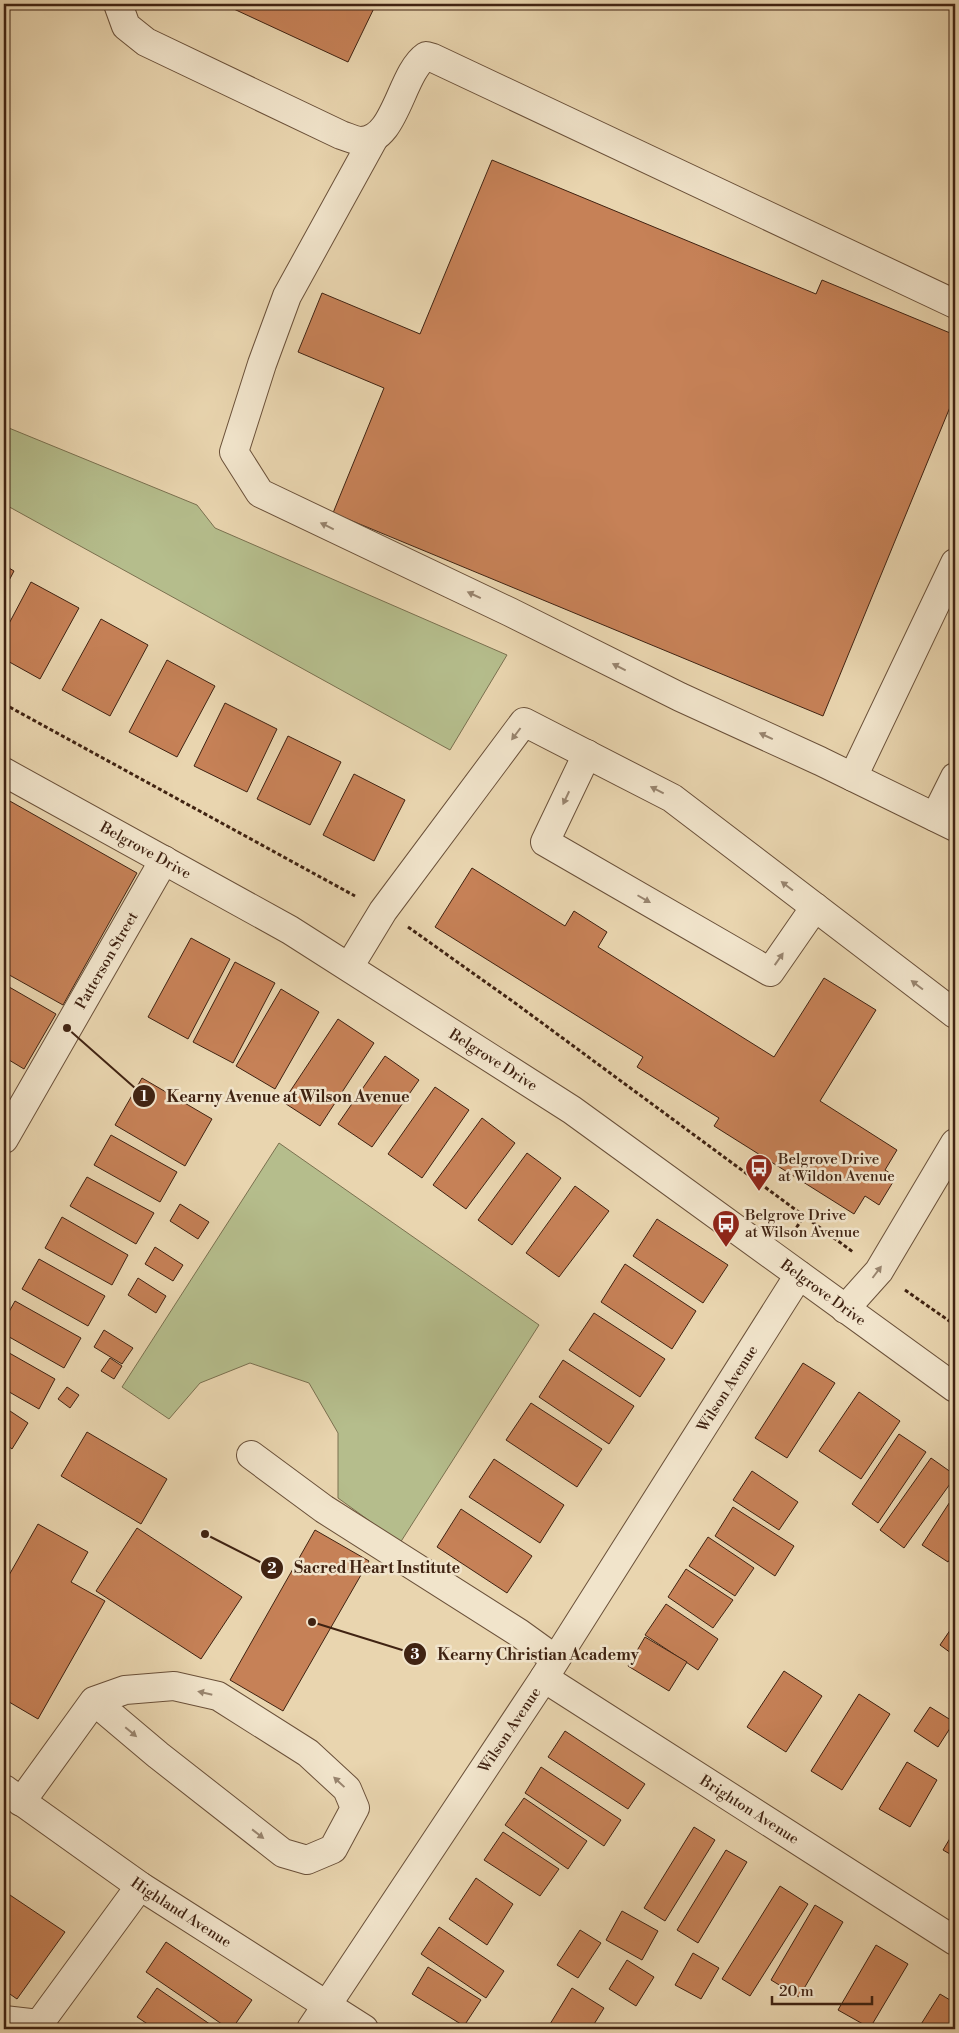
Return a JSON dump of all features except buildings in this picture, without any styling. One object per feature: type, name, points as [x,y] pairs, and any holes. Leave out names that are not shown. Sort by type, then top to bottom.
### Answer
[{"type":"street","points":[[118,4],[126,26],[146,42],[341,135],[359,141],[374,138]]},
{"type":"street","points":[[955,304],[426,56],[420,60],[412,72],[386,126],[374,138],[287,296],[262,364],[234,452],[260,493],[510,612],[680,697],[945,822],[955,777]]},
{"type":"street","points":[[853,778],[955,563]]},
{"type":"street","points":[[349,967],[383,911],[524,722],[672,798],[955,1014]]},
{"type":"street","points":[[587,754],[545,842],[770,972],[815,907]]},
{"type":"street","name":"Belgrove Drive","points":[[4,772],[290,930],[572,1110],[955,1388]]},
{"type":"street","name":"Patterson Street","points":[[4,1139],[164,860]]},
{"type":"street","points":[[846,1309],[879,1271],[955,1143]]},
{"type":"street","name":"Wilson Avenue","points":[[311,2029],[550,1669],[799,1275]]},
{"type":"street","name":"Brighton Avenue","points":[[251,1455],[324,1510],[519,1633],[550,1669],[955,1941]]},
{"type":"street","points":[[12,1795],[94,1701],[125,1690],[174,1686],[218,1696],[308,1753],[347,1789],[356,1808],[333,1849],[307,1860],[283,1853],[158,1755],[94,1701]]},
{"type":"street","name":"Highland Avenue","points":[[12,1795],[140,1886],[364,2029]]},
{"type":"street","points":[[4,2020],[39,2024],[140,1886]]},
{"type":"path","points":[[4,704],[395,918],[955,1325]]},
{"type":"green space","points":[[4,426],[197,505],[215,528],[507,655],[450,750],[4,504]]},
{"type":"green space","points":[[279,1143],[539,1325],[400,1543],[338,1498],[338,1433],[309,1383],[250,1363],[200,1383],[169,1419],[122,1387]]},
{"type":"place","name":"Kearny Avenue at Wilson Avenue","points":[[67,1028]]},
{"type":"place","name":"Belgrove Drive at Wildon Avenue","points":[[759,1192]]},
{"type":"place","name":"Belgrove Drive at Wilson Avenue","points":[[726,1248]]},
{"type":"place","name":"Sacred Heart Institute","points":[[205,1534]]},
{"type":"place","name":"Kearny Christian Academy","points":[[312,1622]]}]
